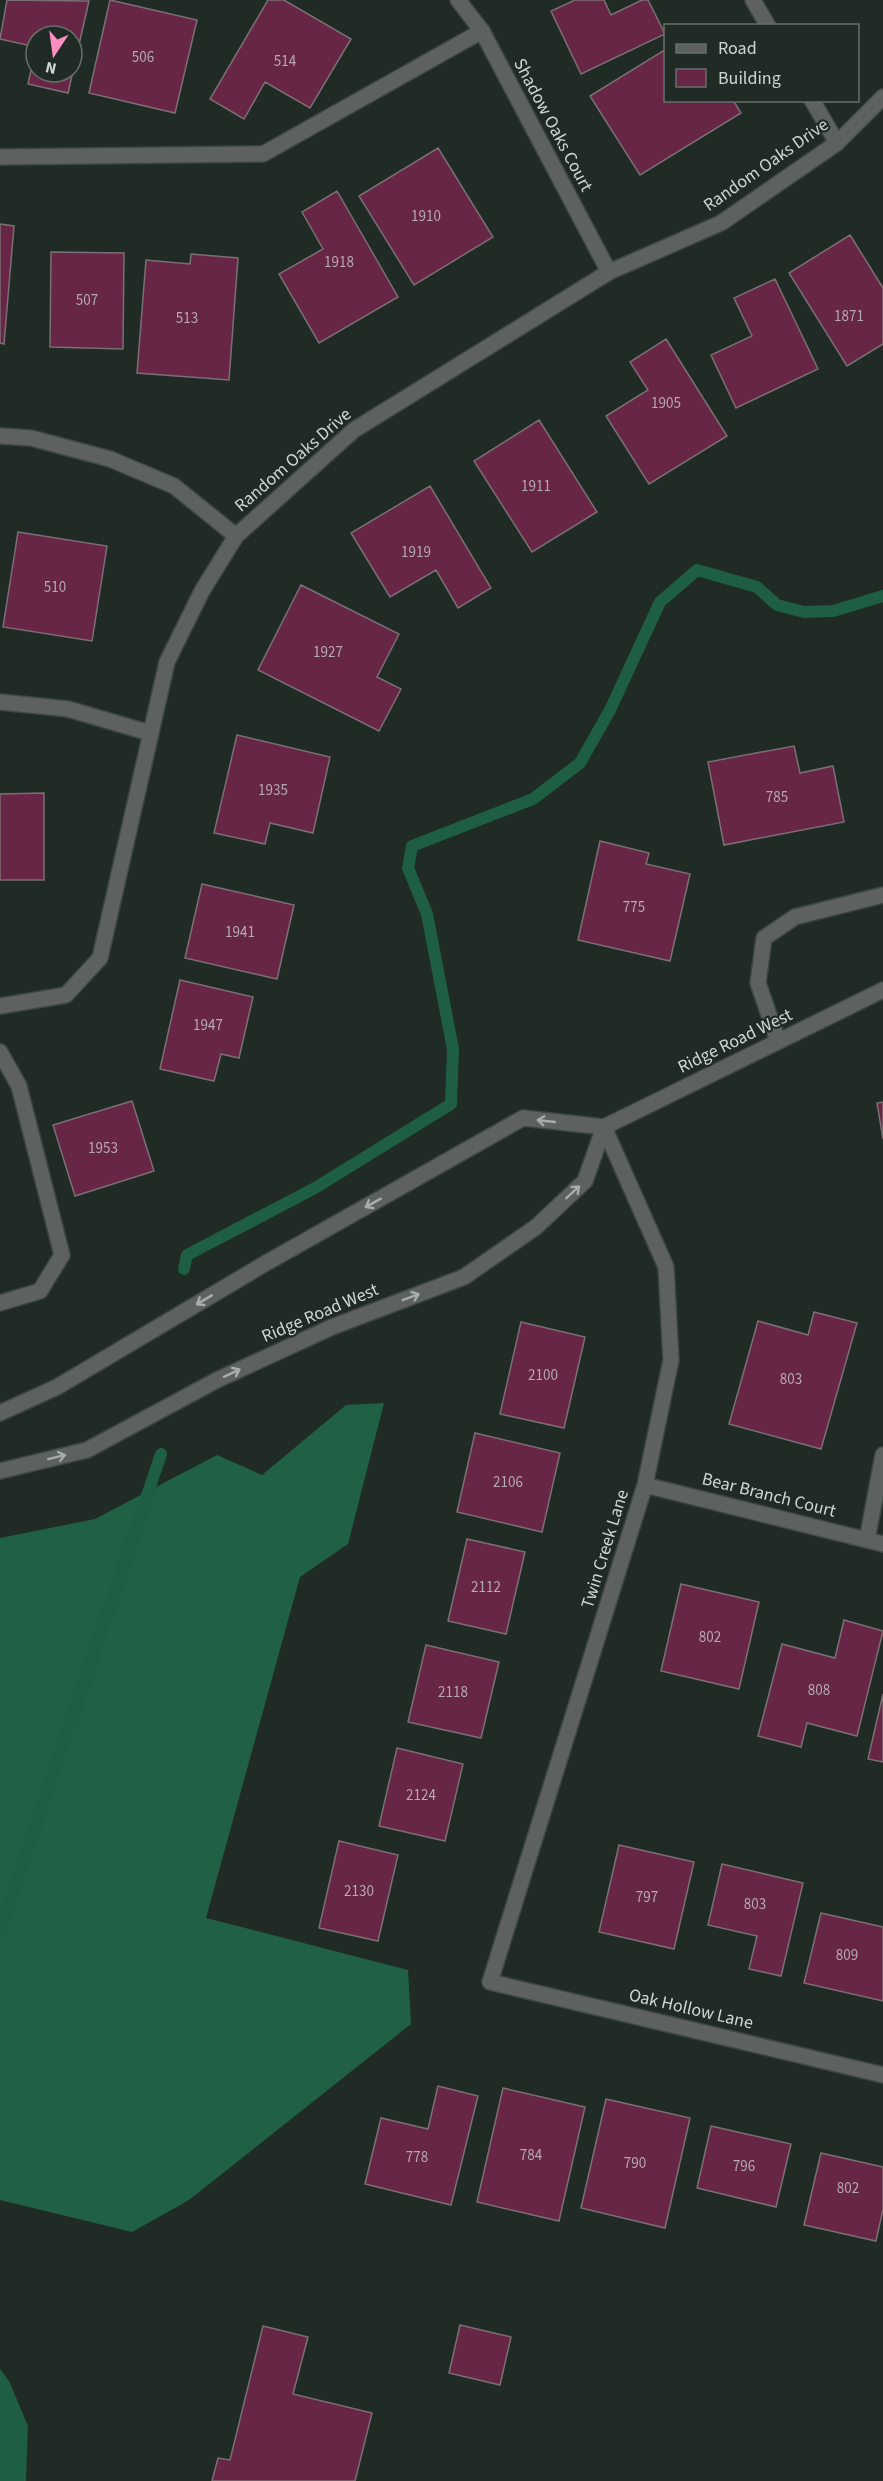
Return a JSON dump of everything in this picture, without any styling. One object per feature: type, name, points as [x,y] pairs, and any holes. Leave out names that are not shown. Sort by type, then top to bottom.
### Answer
[{"type":"street","name":"Shadow Oaks Court","points":[[458,0],[482,31],[609,272]]},
{"type":"street","points":[[753,0],[767,24]]},
{"type":"street","points":[[0,157],[263,154],[482,31]]},
{"type":"street","name":"Random Oaks Drive","points":[[0,1006],[66,995],[100,958],[167,662],[202,591],[236,536],[354,430],[609,272],[721,223],[837,143],[883,97]]},
{"type":"street","points":[[813,102],[837,143]]},
{"type":"street","points":[[0,436],[31,438],[110,459],[174,486],[236,536]]},
{"type":"street","points":[[0,702],[68,709],[150,733]]},
{"type":"street","points":[[778,1041],[758,983],[764,938],[795,917],[883,895]]},
{"type":"street","name":"Ridge Road West","points":[[0,1471],[87,1450],[217,1380],[290,1346],[332,1327],[464,1277],[536,1227],[585,1181],[604,1127],[883,990]]},
{"type":"street","points":[[0,1052],[19,1086],[62,1255],[40,1291],[0,1303]]},
{"type":"street","points":[[0,1413],[57,1387],[266,1263],[523,1118],[604,1127]]},
{"type":"street","name":"Twin Creek Lane","points":[[490,1982],[645,1485],[671,1360],[666,1268],[604,1127]]},
{"type":"street","points":[[867,1540],[883,1455]]},
{"type":"street","name":"Bear Branch Court","points":[[645,1485],[883,1544]]},
{"type":"street","name":"Oak Hollow Lane","points":[[490,1982],[883,2075]]},
{"type":"shaded area","points":[[384,1403],[348,1544],[300,1577],[206,1918],[408,1970],[411,2024],[189,2200],[132,2232],[0,2200],[0,1538],[95,1519],[217,1455],[262,1475],[346,1405]]},
{"type":"shaded area","points":[[0,2369],[9,2381],[28,2426],[26,2481],[0,2481]]},
{"type":"building","points":[[7,0],[89,1],[84,24],[24,24],[24,44],[0,39]]},
{"type":"building","points":[[110,0],[197,20],[175,113],[89,93]]},
{"type":"building","points":[[268,0],[284,0],[351,39],[310,108],[265,82],[244,119],[210,99]]},
{"type":"building","points":[[575,0],[604,0],[611,15],[642,0],[648,0],[664,34],[581,74],[551,11]]},
{"type":"building","points":[[664,50],[664,102],[734,102],[741,113],[640,175],[590,96]]},
{"type":"building","points":[[28,84],[70,84],[68,93]]},
{"type":"building","points":[[438,148],[493,237],[414,285],[359,196]]},
{"type":"building","points":[[337,191],[398,297],[319,343],[279,274],[323,249],[302,212]]},
{"type":"building","points":[[0,224],[14,226],[4,344],[0,343]]},
{"type":"building","points":[[850,235],[883,288],[883,344],[847,366],[789,273]]},
{"type":"building","points":[[51,252],[124,253],[123,349],[50,347]]},
{"type":"building","points":[[191,254],[238,258],[229,380],[137,373],[146,260],[190,264]]},
{"type":"building","points":[[775,279],[818,369],[736,408],[711,355],[752,336],[734,298]]},
{"type":"building","points":[[666,339],[727,436],[649,484],[606,416],[648,390],[630,362]]},
{"type":"building","points":[[539,420],[597,512],[532,552],[474,461]]},
{"type":"building","points":[[430,486],[491,588],[458,608],[436,570],[390,597],[351,533]]},
{"type":"building","points":[[18,532],[107,546],[92,641],[3,627]]},
{"type":"building","points":[[301,585],[399,634],[377,677],[401,689],[379,731],[258,670]]},
{"type":"building","points":[[237,735],[330,757],[313,833],[270,823],[265,844],[214,833]]},
{"type":"building","points":[[794,746],[800,773],[833,766],[844,822],[724,845],[708,762]]},
{"type":"building","points":[[44,793],[44,880],[0,880],[0,794]]},
{"type":"building","points":[[600,841],[649,853],[646,864],[690,874],[670,961],[578,940]]},
{"type":"building","points":[[202,884],[294,905],[277,979],[185,958]]},
{"type":"building","points":[[180,980],[253,997],[239,1058],[221,1054],[214,1081],[160,1069]]},
{"type":"building","points":[[132,1101],[154,1171],[75,1196],[53,1125]]},
{"type":"building","points":[[883,1102],[883,1139],[877,1103]]},
{"type":"building","points":[[814,1312],[857,1323],[821,1449],[729,1424],[758,1321],[808,1335]]},
{"type":"building","points":[[521,1322],[585,1337],[564,1428],[500,1414]]},
{"type":"building","points":[[475,1433],[560,1453],[542,1532],[457,1512]]},
{"type":"building","points":[[467,1539],[525,1552],[506,1634],[448,1621]]},
{"type":"building","points":[[681,1584],[759,1602],[739,1689],[661,1671]]},
{"type":"building","points":[[844,1620],[883,1631],[857,1736],[807,1723],[801,1747],[758,1736],[782,1644],[835,1658]]},
{"type":"building","points":[[426,1645],[499,1662],[481,1738],[408,1722]]},
{"type":"building","points":[[883,1694],[883,1762],[868,1759]]},
{"type":"building","points":[[397,1748],[463,1764],[445,1841],[379,1826]]},
{"type":"building","points":[[339,1841],[398,1855],[378,1941],[319,1928]]},
{"type":"building","points":[[619,1845],[694,1862],[674,1949],[599,1932]]},
{"type":"building","points":[[722,1864],[803,1883],[781,1976],[749,1969],[757,1936],[708,1925]]},
{"type":"building","points":[[821,1913],[883,1927],[883,2001],[804,1983]]},
{"type":"building","points":[[438,2086],[478,2096],[451,2205],[365,2184],[381,2118],[428,2129]]},
{"type":"building","points":[[503,2088],[585,2107],[559,2221],[477,2202]]},
{"type":"building","points":[[606,2099],[690,2118],[665,2228],[581,2208]]},
{"type":"building","points":[[711,2126],[791,2144],[776,2207],[697,2188]]},
{"type":"building","points":[[821,2153],[883,2167],[883,2209],[876,2241],[804,2225]]},
{"type":"building","points":[[460,2325],[511,2337],[500,2385],[449,2373]]},
{"type":"building","points":[[263,2326],[308,2337],[293,2394],[372,2413],[355,2481],[212,2481],[218,2458],[230,2460]]},
{"type":"waterway","points":[[184,1269],[187,1255],[315,1188],[451,1104],[453,1049],[427,914],[408,868],[412,846],[533,799],[580,763],[610,710],[660,602],[697,570],[757,587],[777,605],[804,612],[833,611],[883,596]]},
{"type":"waterway","points":[[0,1934],[161,1454]]}]
